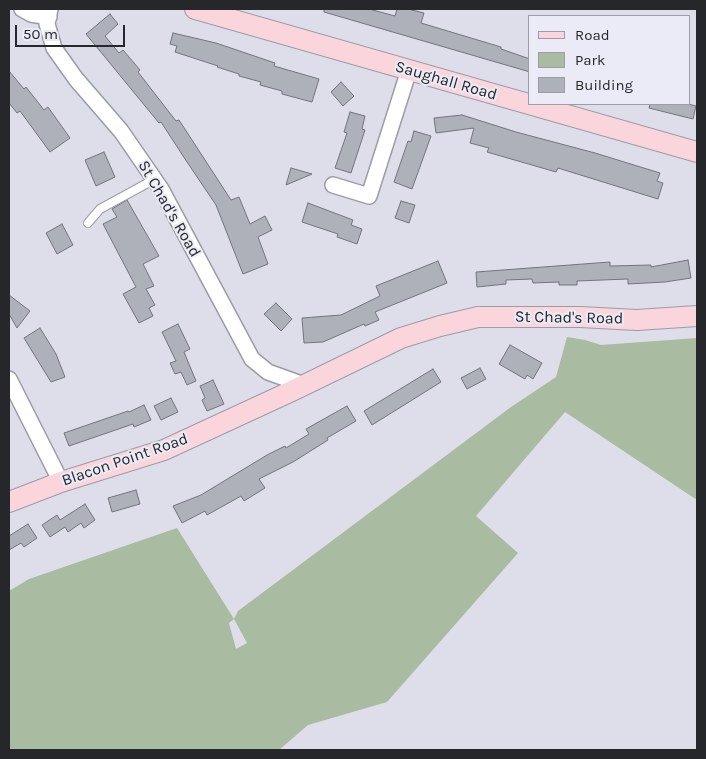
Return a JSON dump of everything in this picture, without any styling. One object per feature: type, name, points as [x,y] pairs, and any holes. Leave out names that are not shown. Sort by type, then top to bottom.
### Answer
[{"type":"street","name":"St Chad's Road","points":[[22,9],[31,14],[49,13],[47,24],[54,48],[76,79],[121,130],[155,179],[252,359],[268,372],[299,388],[401,338],[478,317],[580,317],[637,320],[697,316]]},
{"type":"street","name":"Saughall Road","points":[[194,9],[528,104]]},
{"type":"street","points":[[332,184],[369,196],[408,70]]},
{"type":"street","name":"Saughall Road","points":[[531,105],[697,152]]},
{"type":"street","points":[[9,379],[61,482]]},
{"type":"street","name":"Blacon Point Road","points":[[9,502],[61,482],[164,450],[299,388]]},
{"type":"lane","points":[[88,223],[100,209],[155,179]]},
{"type":"green space","points":[[567,337],[601,345],[697,338],[697,500],[565,412],[476,516],[518,553],[387,702],[308,725],[279,750],[9,750],[9,591],[29,579],[177,528],[234,619],[238,611],[511,407],[556,377]],"holes":[[[234,619],[247,643],[236,649],[229,623]]]},
{"type":"building","points":[[324,9],[369,9],[395,16],[397,9],[408,9],[424,13],[421,23],[501,47],[501,49],[528,58],[528,71],[324,12]]},
{"type":"building","points":[[110,14],[118,24],[105,36],[119,53],[123,50],[140,70],[138,72],[176,121],[179,120],[231,200],[239,197],[250,224],[265,216],[272,230],[258,237],[268,264],[243,274],[216,205],[161,122],[159,123],[86,34]]},
{"type":"building","points":[[173,33],[216,43],[275,63],[274,66],[319,79],[312,102],[282,94],[282,91],[260,85],[261,82],[239,76],[239,74],[218,66],[175,52],[177,46],[170,44]]},
{"type":"building","points":[[9,71],[24,89],[26,87],[44,110],[48,107],[70,138],[50,152],[20,111],[17,113],[9,103]]},
{"type":"building","points":[[341,82],[354,96],[343,106],[331,92]]},
{"type":"building","points":[[650,105],[696,106],[693,119],[649,108]]},
{"type":"building","points":[[350,112],[365,116],[362,129],[365,130],[351,173],[335,168],[347,133],[344,132]]},
{"type":"building","points":[[462,115],[660,173],[657,181],[663,183],[658,199],[558,168],[556,172],[487,152],[489,148],[470,143],[474,128],[436,133],[434,118]]},
{"type":"building","points":[[414,131],[431,136],[412,189],[394,182],[408,141],[411,142]]},
{"type":"building","points":[[104,152],[115,177],[96,186],[85,160]]},
{"type":"building","points":[[291,168],[312,174],[286,185]]},
{"type":"building","points":[[127,200],[159,256],[143,264],[154,286],[146,289],[155,305],[149,308],[153,316],[139,323],[123,294],[136,287],[103,224],[117,217],[112,209]]},
{"type":"building","points":[[401,201],[415,205],[409,223],[395,218]]},
{"type":"building","points":[[308,203],[353,220],[351,225],[362,229],[357,244],[337,237],[338,234],[302,222]]},
{"type":"building","points":[[62,224],[73,245],[57,254],[46,233]]},
{"type":"building","points":[[688,260],[691,278],[665,282],[628,284],[628,279],[577,281],[577,285],[559,285],[559,282],[533,283],[532,279],[506,280],[506,284],[477,287],[476,272],[610,262],[610,266],[651,265],[651,267]]},
{"type":"building","points":[[438,261],[447,283],[375,312],[379,320],[365,326],[364,324],[323,342],[304,343],[302,318],[341,315],[380,296],[376,286]]},
{"type":"building","points":[[9,295],[30,311],[17,328],[9,314]]},
{"type":"building","points":[[276,303],[292,319],[281,331],[264,314]]},
{"type":"building","points":[[178,324],[190,349],[184,352],[196,381],[187,385],[181,372],[175,374],[170,363],[176,361],[162,332]]},
{"type":"building","points":[[40,328],[56,354],[65,377],[51,382],[24,338]]},
{"type":"building","points":[[510,345],[542,363],[533,379],[527,375],[525,379],[499,364]]},
{"type":"building","points":[[480,368],[486,379],[467,389],[461,378]]},
{"type":"building","points":[[433,369],[441,382],[372,425],[364,411]]},
{"type":"building","points":[[213,380],[224,404],[207,411],[202,400],[205,398],[200,386]]},
{"type":"building","points":[[171,398],[178,412],[161,420],[154,406]]},
{"type":"building","points":[[144,405],[151,420],[134,427],[133,424],[69,446],[64,433],[129,412]]},
{"type":"building","points":[[347,406],[356,421],[327,438],[328,440],[293,462],[259,479],[265,488],[244,501],[241,496],[207,515],[205,511],[182,523],[173,506],[201,495],[267,455],[285,446],[286,448],[309,434],[306,429]]},
{"type":"building","points":[[136,490],[140,504],[112,512],[108,498]]},
{"type":"building","points":[[85,504],[95,520],[84,528],[81,523],[68,532],[65,527],[50,537],[42,525],[57,515],[60,520]]},
{"type":"building","points":[[28,524],[37,538],[24,547],[21,543],[9,550],[9,536]]}]
